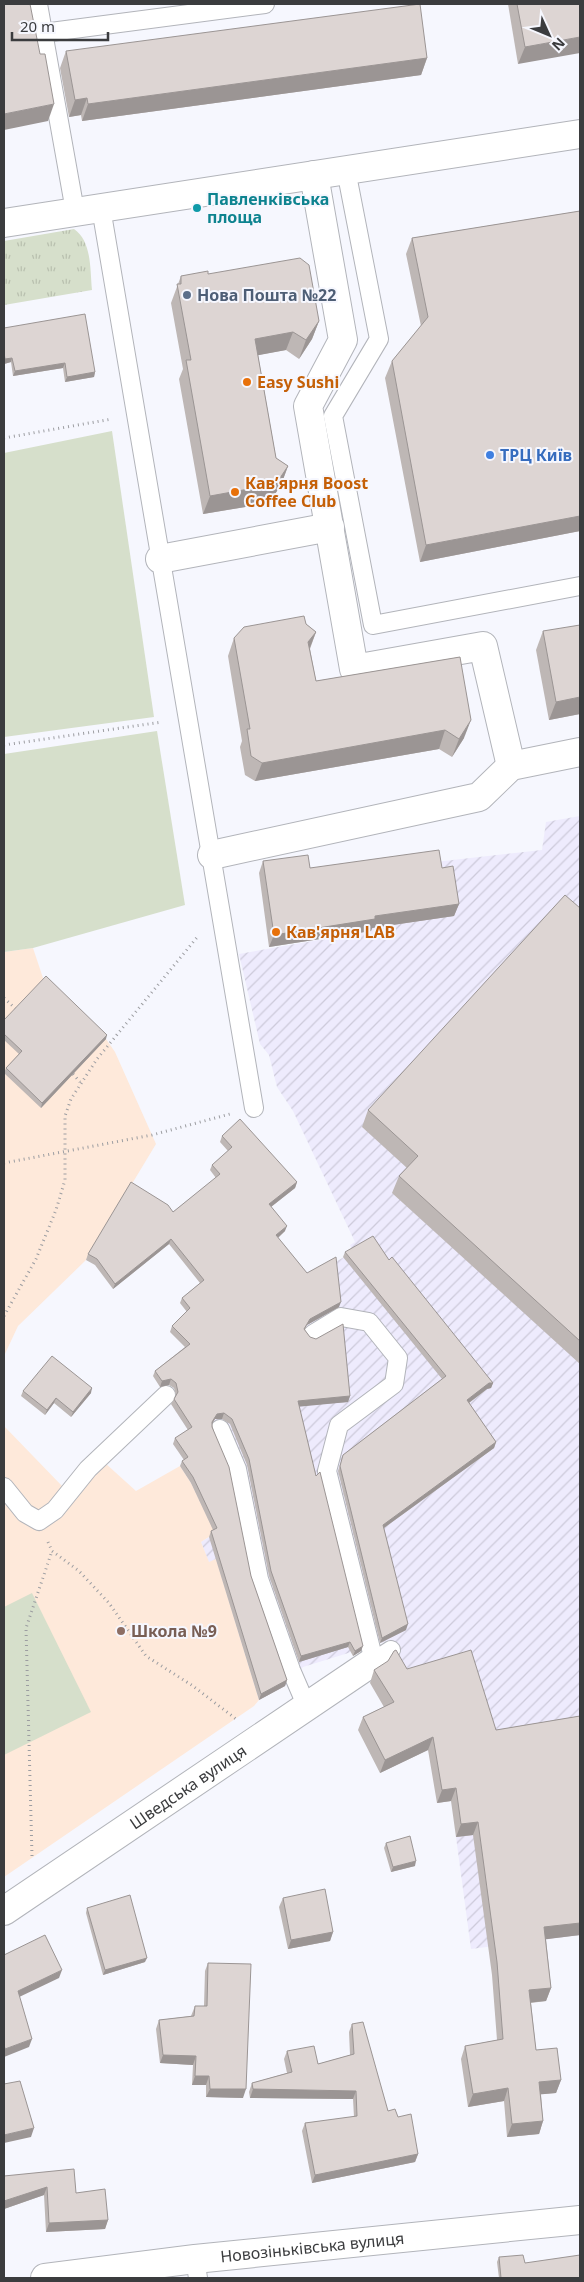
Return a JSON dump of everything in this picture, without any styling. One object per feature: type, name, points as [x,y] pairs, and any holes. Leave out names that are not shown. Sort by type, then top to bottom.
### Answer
[{"type":"street","points":[[4,223],[580,134]]},
{"type":"street","points":[[314,175],[343,340],[308,406],[354,669],[483,646],[511,766]]},
{"type":"street","points":[[160,559],[330,527]]},
{"type":"street","points":[[212,855],[479,797],[511,766],[580,752]]},
{"type":"street","name":"Шведська вулиця","points":[[4,1911],[382,1655]]},
{"type":"street","name":"Новозіньківська вулиця","points":[[45,2278],[196,2268],[515,2225],[580,2220]]},
{"type":"lane","points":[[38,4],[136,415],[254,1108]]},
{"type":"lane","points":[[44,34],[265,4]]},
{"type":"lane","points":[[346,170],[379,340],[333,416],[373,625],[580,586]]},
{"type":"lane","points":[[313,1334],[342,1317],[369,1322],[398,1358],[394,1384],[339,1425],[327,1471],[382,1655]]},
{"type":"lane","points":[[4,1487],[25,1514],[39,1521],[55,1510],[88,1470],[166,1395]]},
{"type":"lane","points":[[220,1429],[237,1469],[259,1579],[306,1707]]},
{"type":"path","points":[[4,438],[136,415]]},
{"type":"path","points":[[4,745],[188,718]]},
{"type":"path","points":[[4,1316],[36,1259],[56,1210],[65,1180],[65,1116],[80,1082],[220,909]]},
{"type":"path","points":[[4,998],[16,1009]]},
{"type":"path","points":[[73,1074],[80,1082]]},
{"type":"path","points":[[4,1163],[152,1136],[254,1108]]},
{"type":"path","points":[[39,1521],[52,1551],[79,1571],[109,1603],[146,1656],[262,1735]]},
{"type":"path","points":[[37,1889],[32,1858],[26,1628],[52,1551]]},
{"type":"shaded area","points":[[580,816],[580,1935],[471,1949],[456,1837],[473,1834],[429,1753],[397,1662],[387,1641],[303,1667],[285,1686],[259,1700],[216,1559],[209,1563],[201,1542],[214,1534],[191,1483],[180,1466],[186,1462],[173,1444],[190,1433],[173,1407],[300,1282],[353,1252],[350,1245],[355,1242],[293,1111],[277,1087],[269,1055],[260,1044],[239,954],[370,931],[435,862],[542,850],[546,822]]},
{"type":"shaded area","points":[[33,948],[44,981],[106,1039],[115,1052],[156,1144],[86,1260],[18,1326],[4,1356],[4,952]]},
{"type":"shaded area","name":"Школа №9","points":[[4,1426],[63,1487],[94,1453],[136,1491],[180,1466],[191,1483],[215,1533],[201,1542],[209,1562],[216,1559],[259,1700],[254,1706],[4,1877]]},
{"type":"green space","points":[[74,229],[80,234],[87,248],[92,290],[4,305],[4,241]]},
{"type":"green space","points":[[112,431],[154,717],[4,737],[4,453]]},
{"type":"green space","points":[[157,731],[185,905],[33,948],[4,952],[4,754]]},
{"type":"green space","points":[[32,1593],[91,1712],[4,1755],[4,1607]]},
{"type":"building","points":[[4,4],[30,4],[40,54],[45,54],[54,104],[4,114]]},
{"type":"building","points":[[420,4],[427,58],[88,104],[87,98],[75,100],[66,51]]},
{"type":"building","points":[[517,4],[580,4],[580,37],[525,47]]},
{"type":"building","name":"ТРЦ Київ","points":[[580,211],[580,516],[426,545],[392,361],[428,317],[412,238]]},
{"type":"building","points":[[300,258],[309,265],[319,321],[306,340],[293,332],[255,339],[276,458],[288,466],[276,484],[210,496],[186,360],[191,360],[177,284],[181,284],[181,276],[208,271],[208,274]]},
{"type":"building","points":[[85,314],[95,372],[67,377],[65,363],[15,371],[12,358],[5,359],[4,328]]},
{"type":"building","points":[[304,616],[306,624],[316,632],[308,642],[316,681],[460,657],[471,720],[459,739],[445,730],[262,763],[251,756],[247,729],[250,729],[234,638],[244,627]]},
{"type":"building","points":[[580,625],[580,697],[556,702],[543,631]]},
{"type":"building","points":[[439,850],[442,868],[453,866],[459,904],[375,916],[375,919],[274,935],[263,861],[308,855],[310,868]]},
{"type":"building","points":[[565,895],[580,908],[580,1341],[399,1176],[418,1156],[368,1110]]},
{"type":"building","points":[[46,976],[107,1035],[42,1103],[6,1068],[22,1051],[4,1034],[4,1020]]},
{"type":"building","points":[[240,1119],[297,1182],[269,1204],[287,1226],[276,1235],[307,1273],[336,1257],[341,1302],[310,1319],[304,1329],[310,1337],[316,1339],[343,1324],[350,1396],[298,1401],[316,1476],[320,1472],[363,1646],[355,1651],[350,1642],[301,1656],[271,1571],[249,1459],[232,1419],[224,1413],[217,1414],[212,1422],[212,1427],[229,1467],[251,1576],[287,1680],[261,1694],[211,1531],[217,1528],[193,1477],[182,1461],[188,1457],[175,1438],[192,1427],[174,1399],[178,1392],[176,1383],[171,1379],[162,1381],[155,1371],[190,1344],[172,1326],[190,1308],[182,1298],[204,1280],[171,1239],[115,1284],[97,1259],[88,1254],[131,1182],[168,1205],[173,1212],[220,1174],[212,1165],[232,1147],[222,1136]]},
{"type":"building","points":[[373,1236],[389,1260],[392,1257],[493,1383],[489,1383],[467,1400],[496,1442],[383,1525],[408,1624],[382,1638],[340,1466],[343,1455],[446,1376],[345,1252]]},
{"type":"building","points":[[52,1356],[92,1388],[73,1412],[56,1398],[47,1410],[23,1391]]},
{"type":"building","points":[[396,1650],[407,1669],[471,1650],[496,1730],[580,1716],[580,1923],[544,1927],[551,1988],[529,1990],[536,2050],[557,2048],[561,2080],[539,2082],[543,2121],[512,2124],[508,2088],[473,2094],[465,2046],[503,2039],[497,1962],[478,1822],[461,1824],[456,1788],[442,1790],[433,1737],[385,1760],[363,1717],[394,1702],[374,1670],[388,1661]]},
{"type":"building","points":[[410,1836],[416,1861],[393,1867],[386,1843]]},
{"type":"building","points":[[325,1889],[333,1932],[291,1940],[283,1898]]},
{"type":"building","points":[[130,1895],[147,1958],[105,1970],[87,1908]]},
{"type":"building","points":[[45,1935],[62,1970],[18,1991],[32,2039],[5,2049],[4,1955]]},
{"type":"building","points":[[208,1963],[251,1964],[246,2089],[210,2089],[209,2076],[195,2076],[196,2056],[163,2055],[159,2020],[194,2016],[195,2006],[207,2006]]},
{"type":"building","points":[[363,2022],[388,2111],[395,2109],[398,2117],[411,2114],[418,2154],[315,2175],[305,2123],[357,2116],[356,2091],[253,2089],[252,2083],[292,2072],[287,2051],[314,2046],[318,2064],[354,2054],[352,2024]]},
{"type":"building","points":[[20,2081],[34,2128],[4,2135],[4,2084]]},
{"type":"building","points":[[74,2169],[76,2193],[105,2189],[108,2220],[49,2223],[47,2187],[4,2201],[4,2176]]},
{"type":"building","points":[[523,2255],[525,2263],[580,2255],[580,2278],[501,2278],[499,2257]]},
{"type":"place","name":"Павленківська площа","points":[[197,208]]},
{"type":"place","name":"Нова Пошта №22","points":[[187,295]]},
{"type":"place","name":"Easy Sushi","points":[[247,382]]},
{"type":"place","name":"ТРЦ Київ","points":[[490,455]]},
{"type":"place","name":"Кав’ярня Boost Coffee Club","points":[[235,492]]},
{"type":"place","name":"Кав'ярня LAB","points":[[276,932]]},
{"type":"place","name":"Школа №9","points":[[121,1631]]}]
